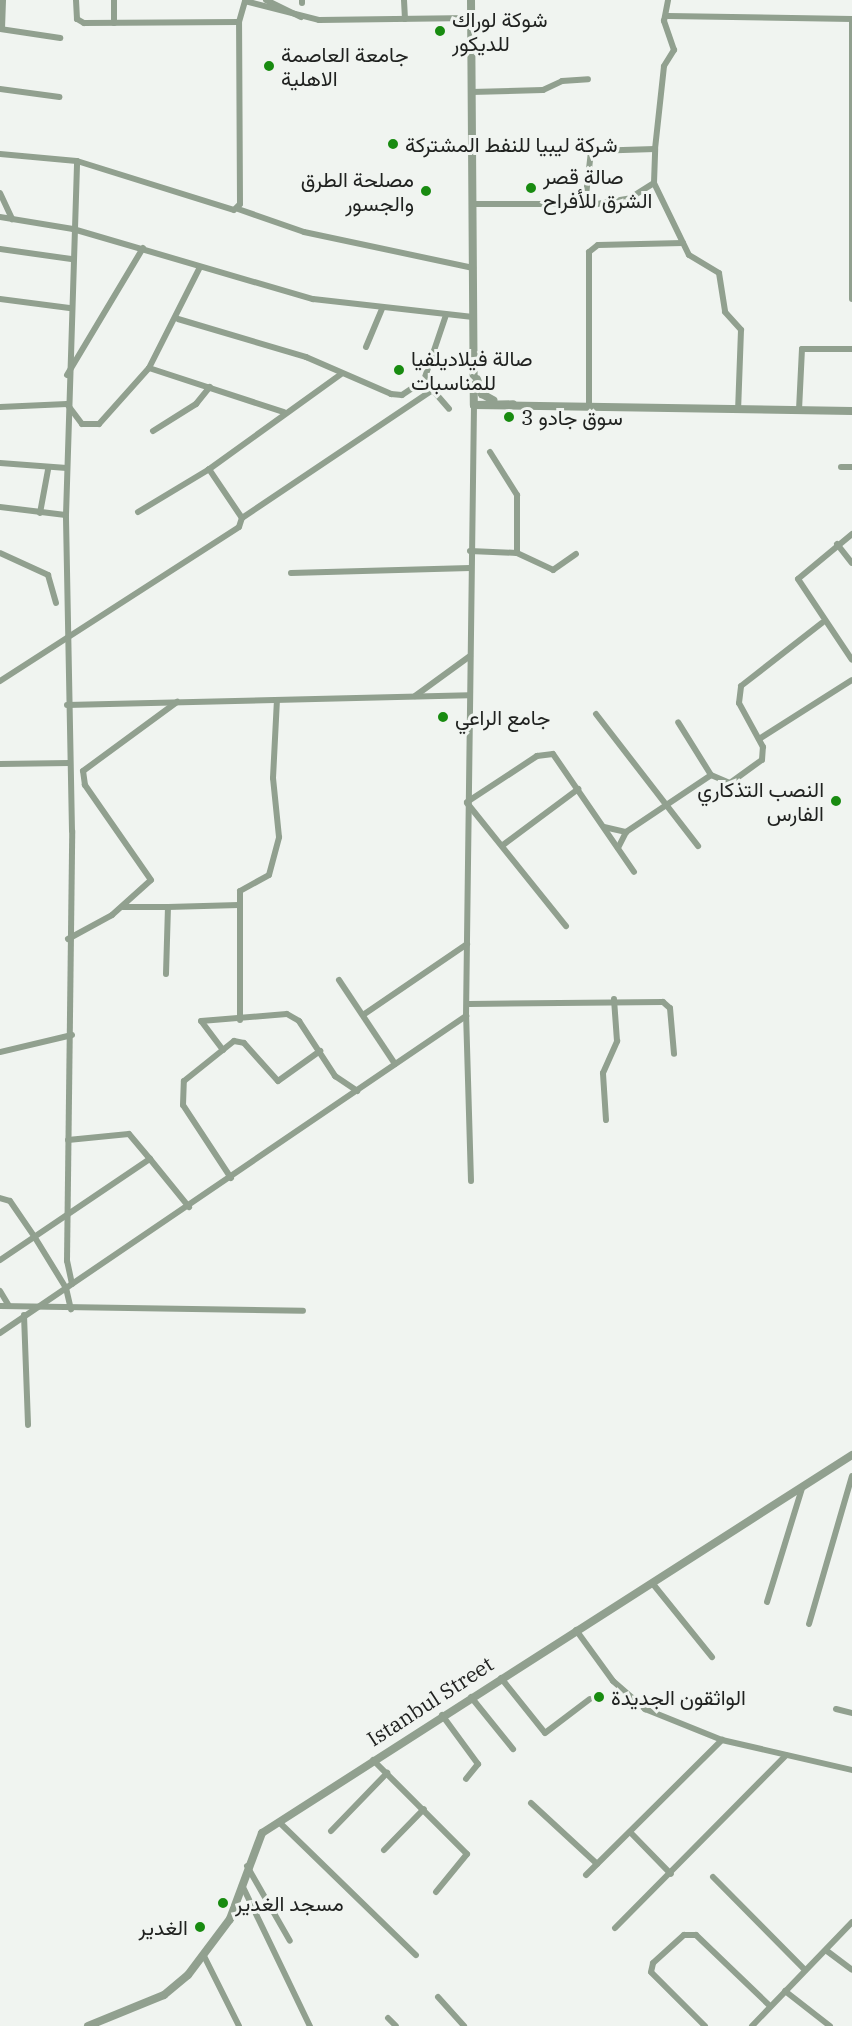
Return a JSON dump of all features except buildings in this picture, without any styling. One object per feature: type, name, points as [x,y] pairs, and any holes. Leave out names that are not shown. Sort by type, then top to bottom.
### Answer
[{"type":"street","points":[[3,0],[1,29],[60,38]]},
{"type":"street","points":[[76,0],[80,22],[239,22]]},
{"type":"street","points":[[114,0],[114,23]]},
{"type":"street","points":[[266,0],[301,17]]},
{"type":"street","points":[[404,0],[405,19]]},
{"type":"street","points":[[471,0],[474,405],[467,802],[469,1005],[466,1016],[471,1181]]},
{"type":"street","points":[[668,0],[668,16],[664,21],[674,50],[664,66],[655,149],[654,183],[683,243],[693,258],[719,273],[725,312],[741,330],[738,410]]},
{"type":"street","points":[[238,208],[241,7],[249,1],[301,17],[471,18]]},
{"type":"street","points":[[668,16],[852,19],[852,299]]},
{"type":"street","points":[[471,92],[543,90],[562,81],[588,79]]},
{"type":"street","points":[[0,89],[59,97]]},
{"type":"street","points":[[585,204],[591,151],[655,149]]},
{"type":"street","points":[[0,154],[76,161],[238,208],[304,232],[472,268]]},
{"type":"street","points":[[72,1284],[68,1215],[72,1035],[68,939],[70,763],[67,705],[66,515],[67,376],[76,161]]},
{"type":"street","points":[[472,204],[585,204],[630,198],[654,183]]},
{"type":"street","points":[[0,193],[12,219]]},
{"type":"street","points":[[0,217],[73,229],[292,294],[382,309],[473,316]]},
{"type":"street","points":[[589,406],[589,252],[598,245],[683,243]]},
{"type":"street","points":[[67,376],[143,248]]},
{"type":"street","points":[[0,249],[71,259]]},
{"type":"street","points":[[67,404],[82,424],[94,426],[149,368],[178,319],[200,267]]},
{"type":"street","points":[[0,298],[69,309]]},
{"type":"street","points":[[366,347],[382,309]]},
{"type":"street","points":[[178,319],[295,354],[394,395],[424,380],[446,315]]},
{"type":"street","points":[[799,410],[802,349],[852,349]]},
{"type":"street","points":[[473,362],[480,392],[499,403]]},
{"type":"street","points":[[149,368],[284,412]]},
{"type":"street","points":[[138,512],[209,470],[284,412],[341,374]]},
{"type":"street","points":[[424,380],[434,389],[448,409]]},
{"type":"street","points":[[153,431],[196,404],[210,387]]},
{"type":"street","points":[[0,681],[68,642],[239,527],[242,518],[434,389]]},
{"type":"street","points":[[474,405],[499,403],[540,408]]},
{"type":"street","points":[[0,407],[67,404]]},
{"type":"street","points":[[474,405],[540,408],[589,406],[852,411]]},
{"type":"street","points":[[490,452],[517,495],[517,553]]},
{"type":"street","points":[[0,464],[48,470],[68,468]]},
{"type":"street","points":[[840,466],[852,467]]},
{"type":"street","points":[[40,513],[48,470]]},
{"type":"street","points":[[209,470],[242,518]]},
{"type":"street","points":[[0,515],[3,508],[66,515]]},
{"type":"street","points":[[852,534],[837,544],[798,579],[822,623],[852,660]]},
{"type":"street","points":[[837,544],[852,563]]},
{"type":"street","points":[[470,551],[517,553],[553,570],[576,554]]},
{"type":"street","points":[[0,553],[48,575],[56,603]]},
{"type":"street","points":[[291,573],[470,568]]},
{"type":"street","points":[[678,722],[711,775],[730,783],[762,760],[759,739],[739,703],[741,686],[822,623]]},
{"type":"street","points":[[415,696],[470,656]]},
{"type":"street","points":[[759,739],[852,680]]},
{"type":"street","points":[[67,705],[469,695]]},
{"type":"street","points":[[240,1020],[239,905],[242,889],[267,878],[277,851],[276,700]]},
{"type":"street","points":[[68,939],[123,907],[152,877],[85,785],[83,771],[177,702]]},
{"type":"street","points":[[596,714],[698,846]]},
{"type":"street","points":[[467,802],[542,753],[557,758],[634,872]]},
{"type":"street","points":[[0,764],[70,763]]},
{"type":"street","points":[[618,848],[626,832],[711,775]]},
{"type":"street","points":[[503,845],[578,789]]},
{"type":"street","points":[[467,802],[566,926]]},
{"type":"street","points":[[603,826],[626,832]]},
{"type":"street","points":[[123,907],[239,905]]},
{"type":"street","points":[[166,974],[168,907]]},
{"type":"street","points":[[363,1015],[467,944]]},
{"type":"street","points":[[339,980],[395,1064]]},
{"type":"street","points":[[469,1005],[614,999],[667,1004],[674,1054]]},
{"type":"street","points":[[606,1120],[603,1073],[617,1041],[614,999]]},
{"type":"street","points":[[223,1050],[199,1022],[287,1014],[299,1021],[335,1076],[357,1091]]},
{"type":"street","points":[[0,1333],[189,1207],[466,1016]]},
{"type":"street","points":[[0,1052],[72,1035]]},
{"type":"street","points":[[231,1178],[180,1097],[184,1081],[234,1041],[244,1043],[278,1081],[320,1052]]},
{"type":"street","points":[[68,1140],[129,1134],[189,1207]]},
{"type":"street","points":[[0,1260],[150,1159]]},
{"type":"street","points":[[0,1198],[10,1201],[34,1236],[66,1288],[71,1309]]},
{"type":"street","points":[[0,1291],[9,1306]]},
{"type":"street","points":[[0,1306],[71,1309],[303,1311]]},
{"type":"street","points":[[24,1315],[28,1425]]},
{"type":"street","name":"Istanbul Street","points":[[92,2025],[164,1995],[204,1956],[230,1919],[256,1840],[279,1822],[442,1715],[653,1584],[852,1455]]},
{"type":"street","points":[[809,1624],[852,1476]]},
{"type":"street","points":[[767,1602],[802,1488]]},
{"type":"street","points":[[653,1584],[712,1657]]},
{"type":"street","points":[[576,1630],[637,1704],[722,1740],[852,1770]]},
{"type":"street","points":[[500,1678],[545,1733],[590,1699]]},
{"type":"street","points":[[471,1697],[513,1749]]},
{"type":"street","points":[[836,1709],[852,1713]]},
{"type":"street","points":[[442,1715],[478,1764],[466,1779]]},
{"type":"street","points":[[586,1875],[631,1833],[722,1740]]},
{"type":"street","points":[[615,1928],[671,1874],[786,1755]]},
{"type":"street","points":[[373,1760],[467,1854],[436,1893]]},
{"type":"street","points":[[331,1831],[387,1773]]},
{"type":"street","points":[[531,1803],[597,1864]]},
{"type":"street","points":[[384,1851],[424,1809]]},
{"type":"street","points":[[279,1822],[416,1955]]},
{"type":"street","points":[[631,1833],[671,1874]]},
{"type":"street","points":[[247,1866],[290,1941]]},
{"type":"street","points":[[713,1877],[805,1970]]},
{"type":"street","points":[[242,1884],[310,2026]]},
{"type":"street","points":[[752,2026],[852,1922]]},
{"type":"street","points":[[705,2026],[651,1972],[652,1963],[690,1933],[770,2006]]},
{"type":"street","points":[[826,1951],[852,1970]]},
{"type":"street","points":[[204,1956],[239,2026]]},
{"type":"street","points":[[785,1991],[830,2026]]},
{"type":"street","points":[[438,1997],[463,2026]]},
{"type":"street","points":[[388,2018],[396,2026]]},
{"type":"place","name":"شوكة لوراك للديكور","points":[[440,31]]},
{"type":"place","name":"جامعة العاصمة الاهلية","points":[[269,66]]},
{"type":"place","name":"شركة ليبيا للنفط المشتركة","points":[[393,144]]},
{"type":"place","name":"صالة قصر الشرق للأفراح","points":[[531,188]]},
{"type":"place","name":"مصلحة الطرق والجسور","points":[[426,191]]},
{"type":"place","name":"صالة فيلاديلفيا للمناسبات","points":[[399,370]]},
{"type":"place","name":"سوق جادو 3","points":[[509,417]]},
{"type":"place","name":"جامع الراعي","points":[[443,717]]},
{"type":"place","name":"النصب التذكاري الفارس","points":[[836,801]]},
{"type":"place","name":"الواثقون الجديدة","points":[[599,1697]]},
{"type":"place","name":"مسجد الغدير","points":[[223,1903]]},
{"type":"place","name":"الغدير","points":[[200,1927]]}]
